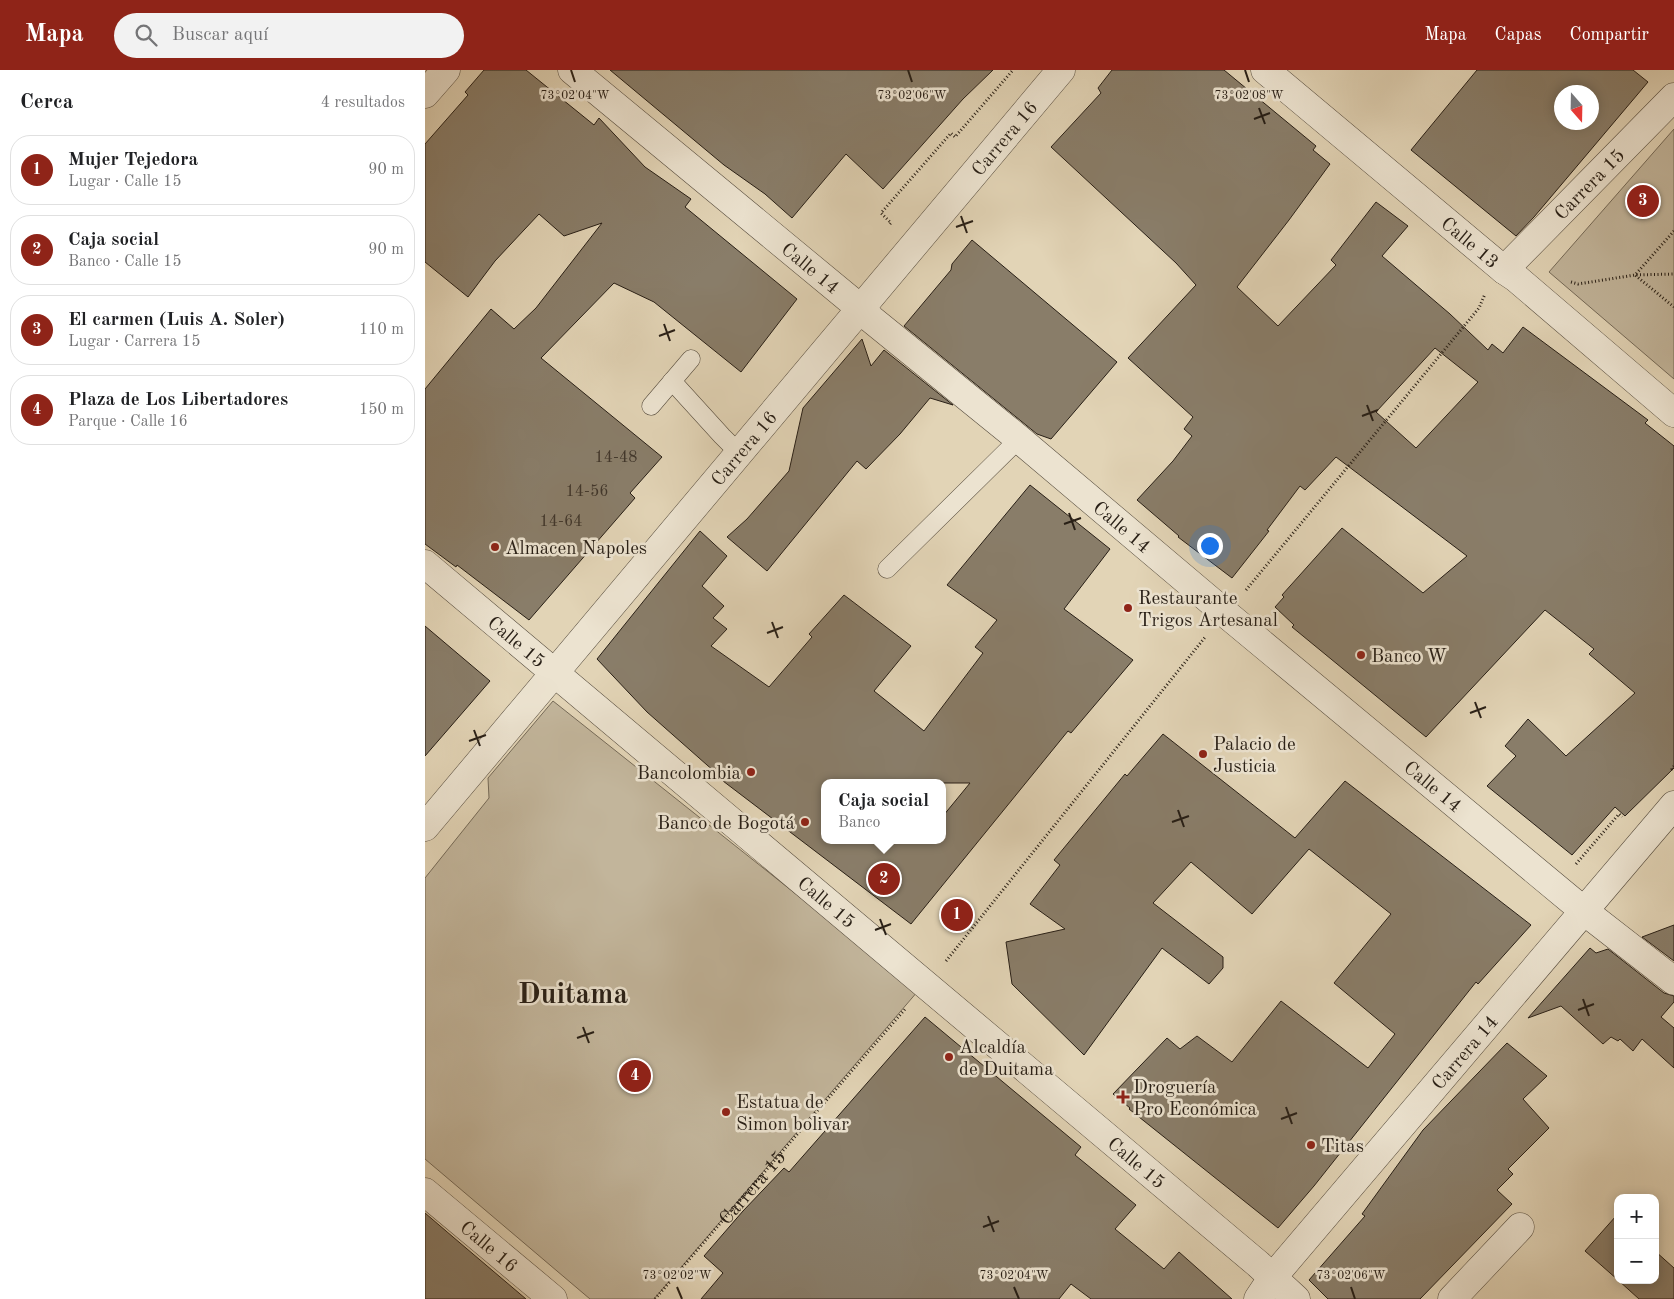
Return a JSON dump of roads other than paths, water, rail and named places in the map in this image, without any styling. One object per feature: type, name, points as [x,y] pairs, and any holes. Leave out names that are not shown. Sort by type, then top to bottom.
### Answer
[{"type":"street","points":[[425,94],[446,70]]},
{"type":"street","name":"Calle 14","points":[[572,70],[871,319],[1019,439],[1225,614],[1584,911],[1674,981]]},
{"type":"street","name":"Carrera 16","points":[[425,827],[1061,70]]},
{"type":"street","name":"Calle 13","points":[[1265,70],[1516,278],[1674,413]]},
{"type":"street","name":"Carrera 15","points":[[1504,270],[1674,97]]},
{"type":"street","name":"Calle 15","points":[[425,564],[1258,1264],[1265,1289],[1296,1299]]},
{"type":"street","name":"Carrera 14","points":[[1265,1289],[1674,805]]},
{"type":"street","name":"Calle 16","points":[[425,1192],[553,1299]]},
{"type":"street","points":[[1452,1299],[1520,1227]]},
{"type":"lane","points":[[651,406],[691,359]]},
{"type":"lane","points":[[673,380],[740,454]]},
{"type":"lane","points":[[887,569],[1019,439]]},
{"type":"place","name":"El carmen (Luis A. Soler)","points":[[1643,201]]},
{"type":"place","name":"Almacen Napoles","points":[[495,547]]},
{"type":"place","name":"Restaurante Trigos Artesanal","points":[[1128,608]]},
{"type":"place","name":"Banco W","points":[[1361,655]]},
{"type":"place","name":"Palacio de Justicia","points":[[1203,754]]},
{"type":"place","name":"Bancolombia","points":[[751,772]]},
{"type":"place","name":"Banco de Bogotá","points":[[805,822]]},
{"type":"place","name":"Caja social","points":[[884,879]]},
{"type":"place","name":"Mujer Tejedora","points":[[957,915]]},
{"type":"place","name":"Alcaldía de Duitama","points":[[949,1057]]},
{"type":"place","name":"Plaza de Los Libertadores","points":[[635,1076]]},
{"type":"place","name":"Droguería Pro Económica","points":[[1123,1097]]},
{"type":"place","name":"Estatua de Simon bolivar","points":[[726,1112]]},
{"type":"place","name":"Titas","points":[[1311,1145]]},
{"type":"district","name":"Duitama","points":[[573,993]]}]
